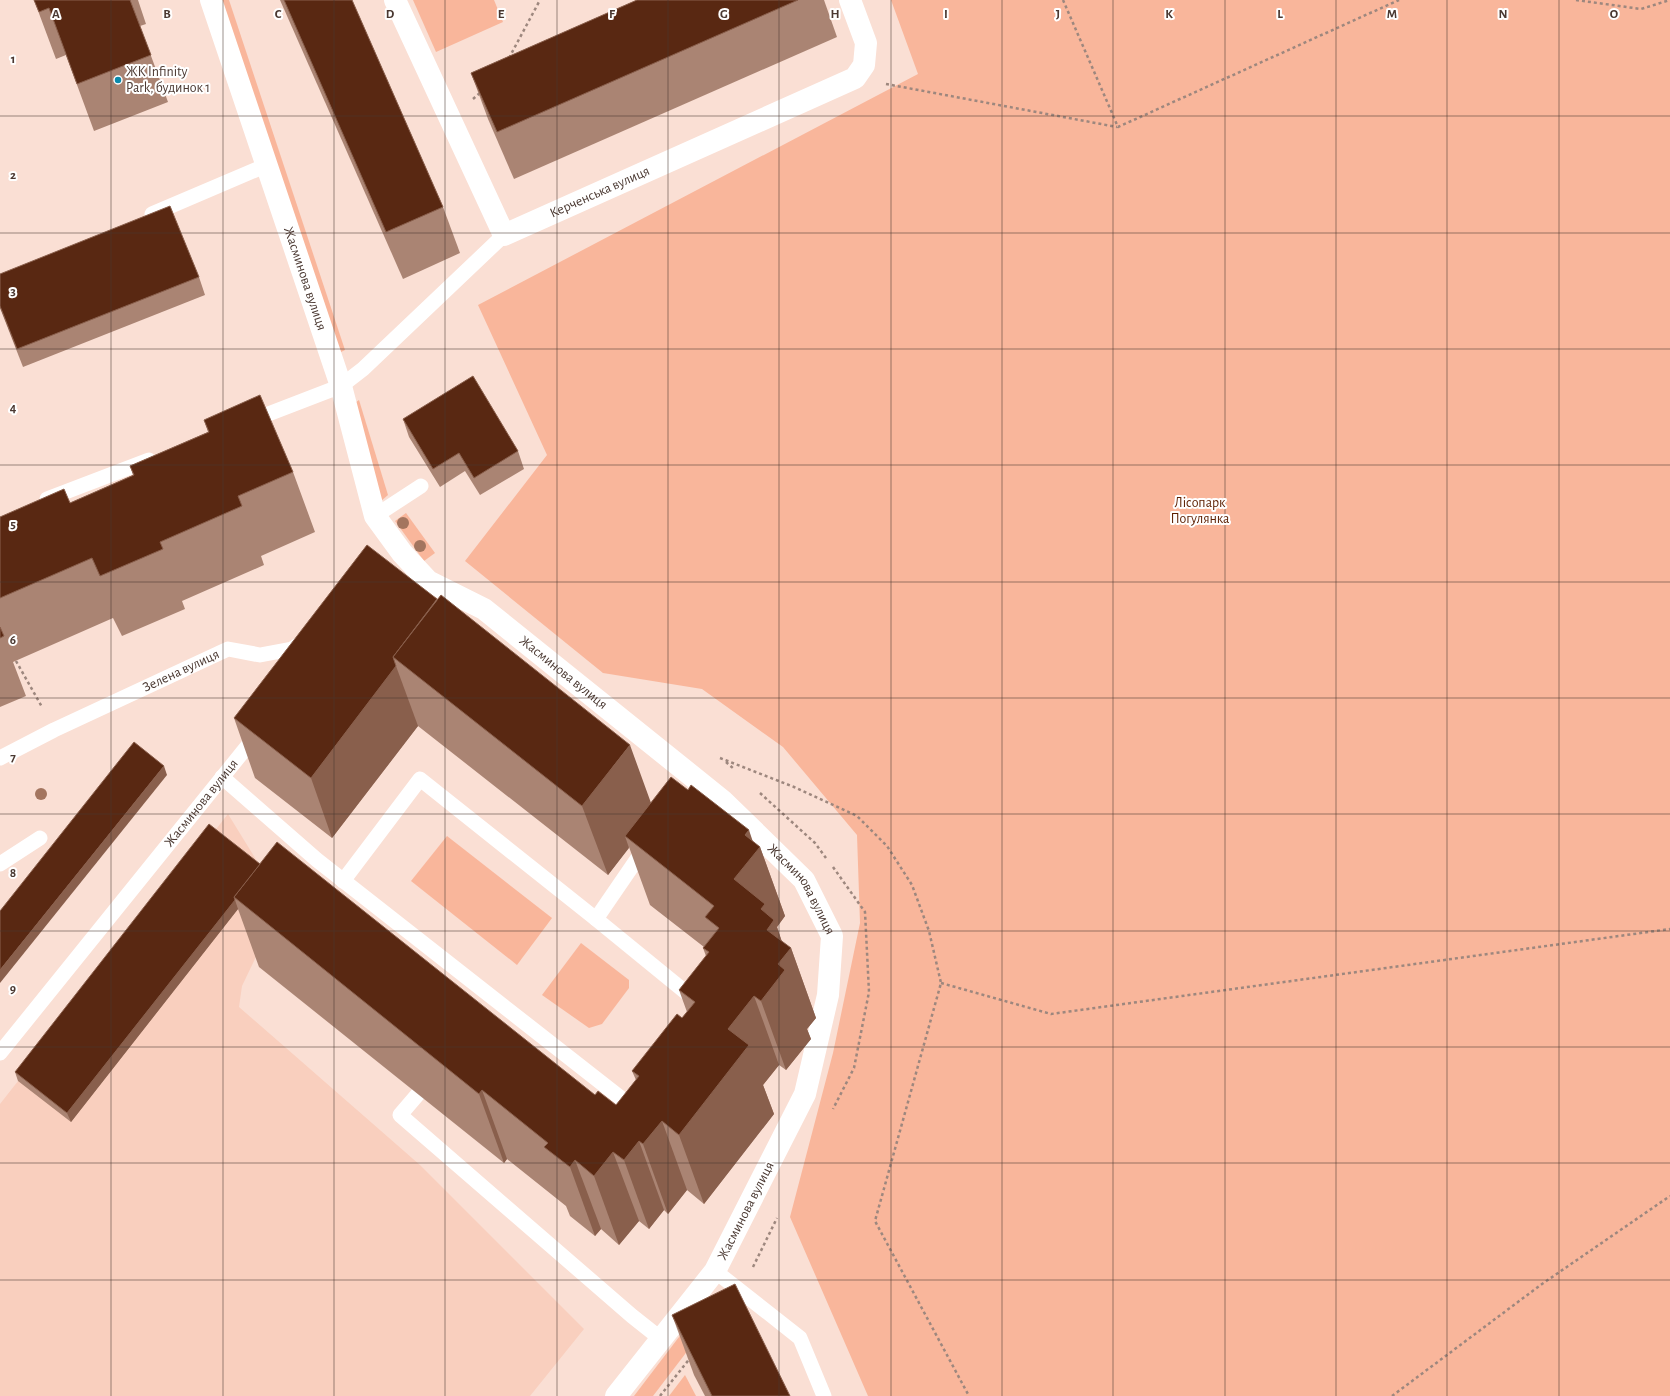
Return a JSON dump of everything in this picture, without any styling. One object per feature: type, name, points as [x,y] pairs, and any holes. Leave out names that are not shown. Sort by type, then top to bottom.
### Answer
[{"type":"street","name":"Жасминова вулиця","points":[[211,0],[341,386],[375,516],[397,559],[428,581],[484,609],[689,782],[723,801],[804,880],[832,936],[828,995],[804,1094],[715,1271],[616,1396]]},
{"type":"street","points":[[395,0],[504,235]]},
{"type":"street","points":[[850,0],[866,43],[864,65],[855,78]]},
{"type":"street","name":"Керченська вулиця","points":[[504,235],[855,78]]},
{"type":"lane","points":[[139,220],[267,165]]},
{"type":"lane","points":[[238,426],[341,386],[363,369],[504,235]]},
{"type":"lane","points":[[31,506],[164,454]]},
{"type":"lane","points":[[375,516],[421,486]]},
{"type":"lane","name":"Зелена вулиця","points":[[0,758],[54,730],[228,649],[260,655],[292,649],[319,632]]},
{"type":"lane","name":"Жасминова вулиця","points":[[0,1053],[267,721]]},
{"type":"lane","points":[[222,777],[486,1002],[622,1099]]},
{"type":"lane","points":[[343,881],[420,779],[694,999]]},
{"type":"lane","points":[[596,919],[654,835]]},
{"type":"lane","points":[[0,864],[40,838]]},
{"type":"lane","points":[[418,1094],[400,1115],[632,1316],[661,1339]]},
{"type":"lane","points":[[715,1271],[800,1338],[824,1396]]},
{"type":"path","points":[[507,61],[540,0]]},
{"type":"path","points":[[1063,0],[1118,127]]},
{"type":"path","points":[[855,78],[1118,127],[1399,0]]},
{"type":"path","points":[[1576,0],[1641,9],[1670,0]]},
{"type":"path","points":[[449,116],[466,105],[483,90]]},
{"type":"path","points":[[16,660],[54,730]]},
{"type":"path","points":[[724,760],[794,786],[856,816],[887,846],[912,885],[929,931],[941,983],[875,1221],[969,1396]]},
{"type":"path","points":[[941,983],[1051,1014],[1670,929]]},
{"type":"path","points":[[1392,1396],[1542,1284],[1670,1196]]},
{"type":"path","points":[[660,1396],[692,1354]]},
{"type":"shaded area","points":[[228,814],[265,874],[278,911],[242,986],[239,1007],[420,1165],[584,1329],[530,1396],[0,1396],[0,1104]]},
{"type":"green space","points":[[217,0],[229,0],[345,350],[335,355]]},
{"type":"green space","points":[[413,0],[494,0],[503,22],[436,52]]},
{"type":"green space","name":"Лісопарк Погулянка","points":[[891,0],[1670,0],[1670,1396],[868,1396],[790,1217],[833,1053],[860,923],[857,835],[783,747],[702,689],[603,673],[465,561],[547,455],[478,305],[918,74]]},
{"type":"green space","points":[[359,400],[388,495],[381,501],[352,405]]},
{"type":"green space","points":[[406,513],[435,553],[424,561],[395,521]]},
{"type":"green space","points":[[447,836],[552,918],[517,965],[411,881]]},
{"type":"green space","points":[[581,943],[629,980],[629,988],[602,1024],[589,1028],[542,995]]},
{"type":"green space","points":[[695,1316],[708,1324],[653,1396],[634,1396]]},
{"type":"green space","points":[[685,1375],[696,1396],[669,1396]]},
{"type":"building","points":[[34,0],[130,0],[151,55],[77,84],[49,8],[39,12]]},
{"type":"building","points":[[284,0],[352,0],[443,207],[386,232]]},
{"type":"building","points":[[637,0],[798,0],[497,132],[471,73]]},
{"type":"building","points":[[170,206],[199,277],[17,349],[0,306],[0,274]]},
{"type":"building","points":[[473,376],[518,451],[474,478],[459,453],[433,469],[403,419]]},
{"type":"building","points":[[260,395],[293,472],[238,496],[242,506],[160,542],[163,549],[100,576],[92,558],[0,598],[0,517],[64,489],[70,503],[134,475],[130,466],[209,432],[204,420]]},
{"type":"building","points":[[367,545],[437,599],[393,657],[396,666],[311,778],[234,718]]},
{"type":"building","points":[[441,595],[630,745],[582,806],[393,657]]},
{"type":"building","points":[[0,627],[4,636],[0,638]]},
{"type":"building","points":[[134,742],[164,766],[0,970],[0,911]]},
{"type":"building","points":[[671,777],[688,790],[691,785],[749,830],[745,835],[760,847],[734,879],[765,904],[761,909],[774,920],[767,930],[791,948],[778,964],[785,970],[761,1001],[754,996],[728,1029],[749,1045],[679,1135],[662,1121],[643,1144],[639,1141],[624,1160],[613,1152],[594,1176],[575,1160],[570,1167],[544,1147],[548,1143],[482,1090],[479,1094],[234,897],[277,842],[595,1095],[598,1091],[616,1105],[639,1076],[632,1071],[677,1014],[682,1018],[695,1002],[679,990],[709,952],[703,948],[719,928],[705,917],[714,906],[625,836]]},
{"type":"building","points":[[209,824],[260,864],[234,897],[235,900],[67,1113],[15,1072]]},
{"type":"building","points":[[735,1284],[790,1396],[712,1396],[672,1315]]},
{"type":"place","name":"ЖК Infinity Park, будинок 1","points":[[118,80]]}]
